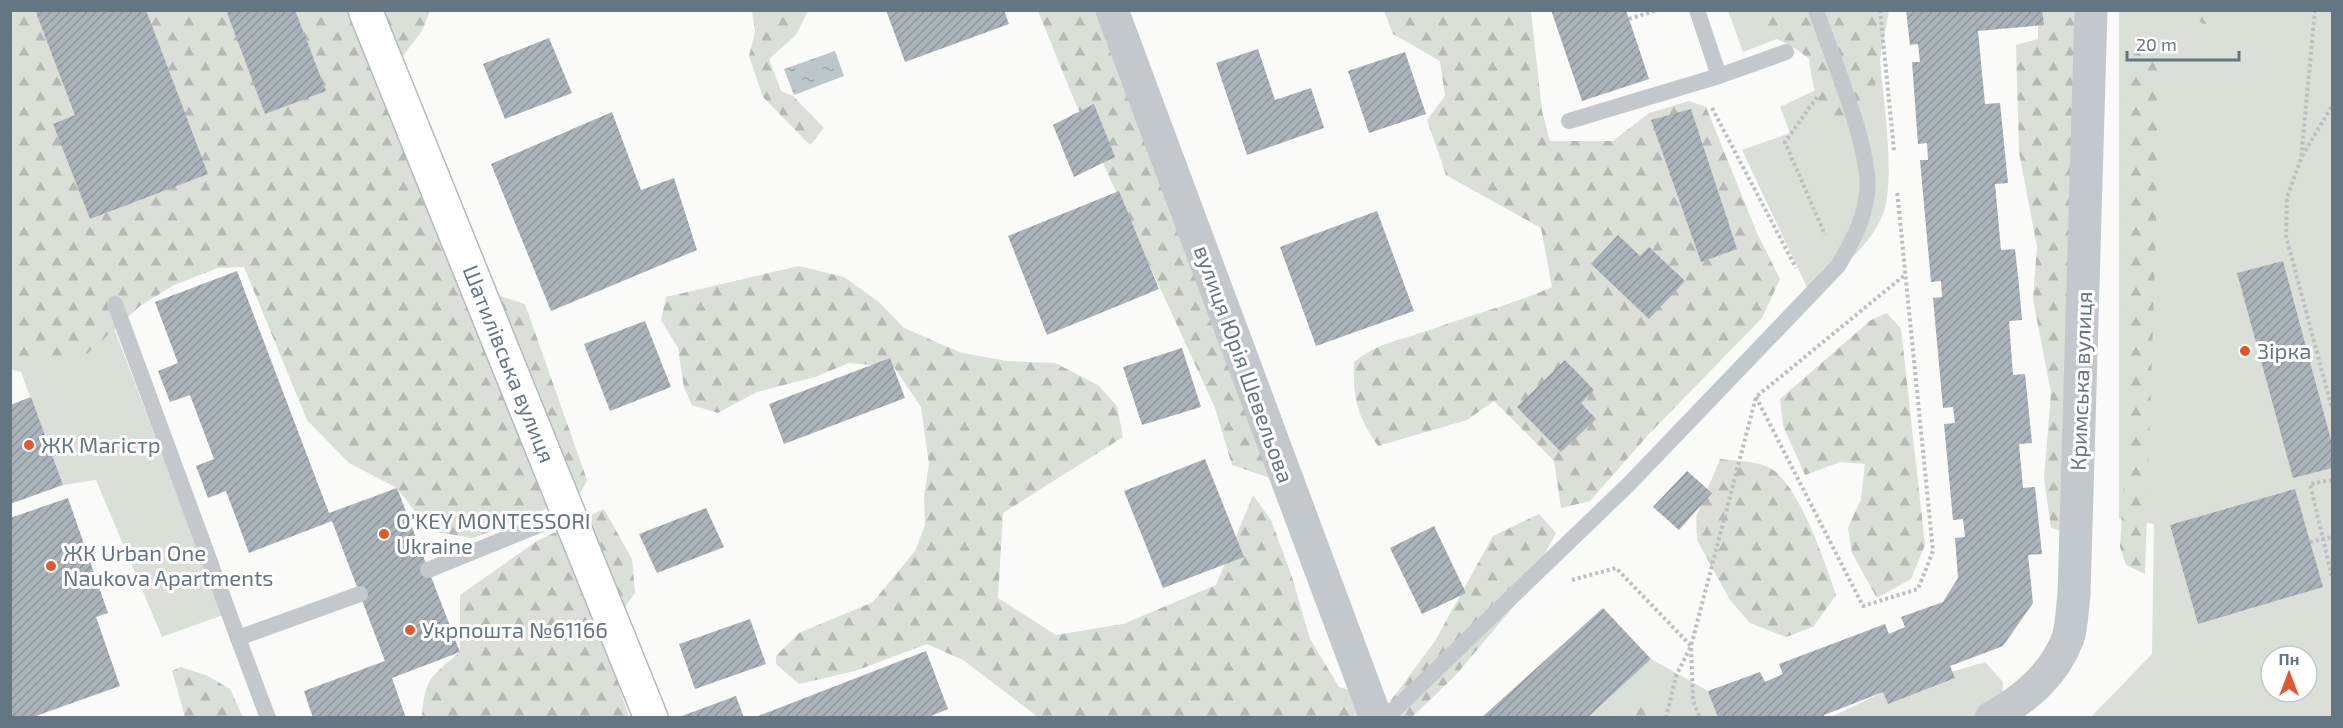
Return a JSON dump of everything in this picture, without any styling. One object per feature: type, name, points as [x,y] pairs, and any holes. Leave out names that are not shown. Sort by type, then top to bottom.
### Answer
[{"type":"street","name":"Шатилівська вулиця","points":[[365,10],[651,717]]},
{"type":"street","name":"вулиця Юрія Шевельова","points":[[1112,10],[1376,717]]},
{"type":"street","name":"Кримська вулиця","points":[[1991,717],[2018,703],[2049,674],[2068,637],[2074,595],[2091,10]]},
{"type":"lane","points":[[1697,10],[1719,76]]},
{"type":"lane","points":[[1386,717],[1629,484],[1838,266],[1858,231],[1867,192],[1864,152],[1816,10]]},
{"type":"lane","points":[[1569,121],[1719,76],[1786,52]]},
{"type":"lane","points":[[115,304],[268,717]]},
{"type":"lane","points":[[428,570],[569,513]]},
{"type":"lane","points":[[238,638],[360,594]]},
{"type":"path","points":[[1629,19],[1657,10]]},
{"type":"path","points":[[1880,10],[1894,158]]},
{"type":"path","points":[[2301,159],[2315,10]]},
{"type":"path","points":[[1832,56],[1815,103],[1785,142],[1838,266]]},
{"type":"path","points":[[1698,81],[1811,296]]},
{"type":"path","points":[[2332,106],[2301,159],[2287,197],[2286,236],[2332,409]]},
{"type":"path","points":[[1756,397],[1863,606],[1918,589],[1933,551],[1897,182]]},
{"type":"path","points":[[1666,717],[1676,676],[1691,646],[1756,397],[1905,274]]},
{"type":"path","points":[[2332,480],[2310,484],[2332,577]]},
{"type":"path","points":[[2310,542],[2332,537]]},
{"type":"path","points":[[1571,580],[1616,568],[1691,646],[1693,701],[1700,717]]},
{"type":"green space","points":[[10,11],[430,11],[422,31],[380,86],[451,268],[487,292],[525,304],[587,480],[579,496],[473,538],[430,531],[397,488],[349,463],[307,420],[244,267],[218,268],[174,285],[140,306],[87,354],[40,362],[19,372],[11,369]]},
{"type":"green space","points":[[752,11],[808,11],[796,35],[769,59],[781,91],[793,96],[824,128],[810,145],[763,97],[749,56],[755,32]]},
{"type":"green space","points":[[1038,11],[1098,11],[1270,478],[1232,465],[1215,408],[1075,102]]},
{"type":"green space","points":[[1384,11],[1531,11],[1542,111],[1550,141],[1613,141],[1649,113],[1689,101],[1706,107],[1757,233],[1780,279],[1762,318],[1649,434],[1590,501],[1561,508],[1554,461],[1494,401],[1467,420],[1378,446],[1361,416],[1354,387],[1354,362],[1363,355],[1393,342],[1509,304],[1552,287],[1541,228],[1446,175],[1427,120],[1445,96],[1440,61],[1393,34]]},
{"type":"green space","points":[[1728,11],[1805,11],[1811,26],[1743,52]]},
{"type":"green space","points":[[1740,11],[1889,11],[1871,107],[1838,124],[1820,103],[1809,59],[1801,52],[1755,26]]},
{"type":"green space","points":[[2038,11],[2078,11],[2067,533],[2051,528],[2044,478],[2051,393],[2033,299],[2037,247],[2019,152],[2016,45],[2038,39]]},
{"type":"green space","name":"Зірка","points":[[2119,11],[2332,11],[2332,717],[2090,718],[2152,654],[2154,524],[2119,519]]},
{"type":"green space","points":[[2186,11],[2239,11],[2227,22],[2203,24]]},
{"type":"green space","points":[[2158,45],[2156,231],[2145,574],[2126,565],[2120,547],[2125,459],[2124,104],[2127,62],[2142,46]]},
{"type":"green space","points":[[1880,59],[1889,160],[1887,199],[1883,214],[1861,248],[1811,296],[1742,150],[1790,133],[1780,107]]},
{"type":"green space","points":[[799,266],[844,277],[879,302],[904,328],[962,353],[1007,361],[1055,363],[1098,385],[1117,406],[1123,437],[1003,513],[998,598],[1056,635],[1123,624],[1216,585],[1253,495],[1271,520],[1292,577],[1310,639],[1339,687],[1389,703],[1435,641],[1493,536],[1539,514],[1556,533],[1519,600],[1455,676],[1412,717],[1038,717],[963,660],[927,644],[855,671],[799,684],[776,664],[776,656],[799,633],[873,602],[915,551],[925,525],[924,496],[929,464],[921,407],[894,367],[849,363],[815,377],[757,392],[718,413],[692,405],[684,388],[678,348],[661,320],[666,297]]},
{"type":"green space","points":[[1887,313],[1901,329],[1925,545],[1911,579],[1877,598],[1852,553],[1848,528],[1861,499],[1865,464],[1840,462],[1805,475],[1783,426],[1780,399],[1871,320]]},
{"type":"green space","points":[[109,315],[223,615],[162,637],[96,480],[63,485],[15,356]]},
{"type":"green space","points":[[1720,459],[1753,463],[1770,468],[1781,477],[1801,508],[1836,595],[1813,627],[1786,637],[1750,623],[1730,600],[1697,540],[1696,517]]},
{"type":"green space","points":[[604,509],[632,559],[635,593],[603,637],[629,717],[422,718],[425,694],[431,679],[460,652],[460,595],[537,541]]},
{"type":"green space","points":[[1651,659],[1708,691],[1718,718],[1587,718]]},
{"type":"green space","points":[[1985,662],[2003,682],[2002,704],[1976,717],[1829,718],[1883,692]]},
{"type":"green space","points":[[181,667],[208,676],[230,689],[243,717],[185,717],[172,671]]},
{"type":"green space","points":[[1625,706],[1653,708],[1668,717],[1610,717]]},
{"type":"water","points":[[835,51],[844,76],[794,95],[784,69]]},
{"type":"building","points":[[35,10],[146,10],[208,174],[90,219],[53,124],[75,115]]},
{"type":"building","points":[[226,10],[295,10],[326,91],[265,114]]},
{"type":"building","points":[[886,10],[1004,10],[1009,24],[905,62]]},
{"type":"building","points":[[1551,10],[1626,10],[1649,79],[1582,101]]},
{"type":"building","points":[[1906,10],[2042,10],[2044,25],[1978,31],[1985,104],[2000,103],[2008,183],[1995,184],[2001,250],[2015,249],[2019,285],[2022,320],[2009,321],[2013,375],[2025,374],[2032,443],[2019,444],[2023,488],[2035,487],[2042,554],[2028,555],[2033,603],[2003,646],[1950,666],[1955,678],[1888,704],[1883,692],[1824,715],[1825,718],[1718,718],[1708,691],[1760,672],[1765,682],[1783,674],[1779,664],[1885,624],[1889,634],[1905,627],[1901,617],[1943,602],[1958,578],[1955,538],[1965,537],[1963,519],[1953,520],[1944,424],[1955,423],[1953,407],[1943,408],[1933,298],[1942,297],[1941,281],[1931,282],[1920,160],[1928,160],[1927,143],[1918,144],[1912,62],[1920,62],[1918,44],[1910,45]]},
{"type":"building","points":[[549,38],[572,93],[505,119],[483,64]]},
{"type":"building","points":[[1258,49],[1275,100],[1311,88],[1324,128],[1247,155],[1216,63]]},
{"type":"building","points":[[1405,52],[1426,114],[1369,133],[1348,71]]},
{"type":"building","points":[[1094,104],[1115,157],[1074,177],[1053,125]]},
{"type":"building","points":[[1691,109],[1737,249],[1701,262],[1651,120]]},
{"type":"building","points":[[612,112],[641,190],[674,178],[697,250],[551,311],[491,164]]},
{"type":"building","points":[[1119,191],[1159,289],[1047,335],[1008,236]]},
{"type":"building","points":[[1377,211],[1414,311],[1316,346],[1280,247]]},
{"type":"building","points":[[1618,235],[1640,256],[1649,247],[1685,281],[1649,319],[1591,264]]},
{"type":"building","points":[[2283,261],[2332,444],[2332,468],[2293,478],[2237,273]]},
{"type":"building","points":[[237,271],[329,513],[397,488],[460,652],[392,678],[406,718],[313,718],[304,691],[385,661],[332,521],[249,553],[226,491],[208,498],[196,466],[214,459],[190,395],[170,402],[158,371],[178,363],[155,302]]},
{"type":"building","points":[[645,321],[671,387],[610,411],[584,344]]},
{"type":"building","points":[[1182,348],[1201,407],[1142,425],[1123,367]]},
{"type":"building","points":[[890,358],[905,398],[784,444],[769,404]]},
{"type":"building","points":[[1565,360],[1594,390],[1581,403],[1596,419],[1561,452],[1517,407]]},
{"type":"building","name":"ЖК Магістр","points":[[31,397],[63,485],[10,504],[10,405]]},
{"type":"building","points":[[1205,459],[1244,557],[1163,588],[1124,491]]},
{"type":"building","points":[[1687,471],[1712,493],[1679,530],[1653,507]]},
{"type":"building","points":[[2295,489],[2323,587],[2198,624],[2170,525]]},
{"type":"building","name":"ЖК Urban One Naukova Apartments","points":[[68,498],[108,613],[96,617],[120,686],[30,718],[10,718],[10,518]]},
{"type":"building","points":[[706,508],[724,547],[657,573],[639,534]]},
{"type":"building","points":[[1434,526],[1466,593],[1422,614],[1390,548]]},
{"type":"building","points":[[1603,608],[1651,659],[1587,718],[1481,718]]},
{"type":"building","points":[[750,619],[766,664],[695,689],[679,644]]},
{"type":"building","points":[[926,651],[948,709],[926,718],[753,718]]},
{"type":"building","points":[[736,696],[744,718],[679,718],[679,717]]},
{"type":"place","name":"Зірка","points":[[2245,351]]},
{"type":"place","name":"ЖК Магістр","points":[[29,445]]},
{"type":"place","name":"O'KEY MONTESSORI Ukraine","points":[[384,534]]},
{"type":"place","name":"ЖК Urban One Naukova Apartments","points":[[51,566]]},
{"type":"place","name":"Укрпошта №61166","points":[[410,630]]}]
